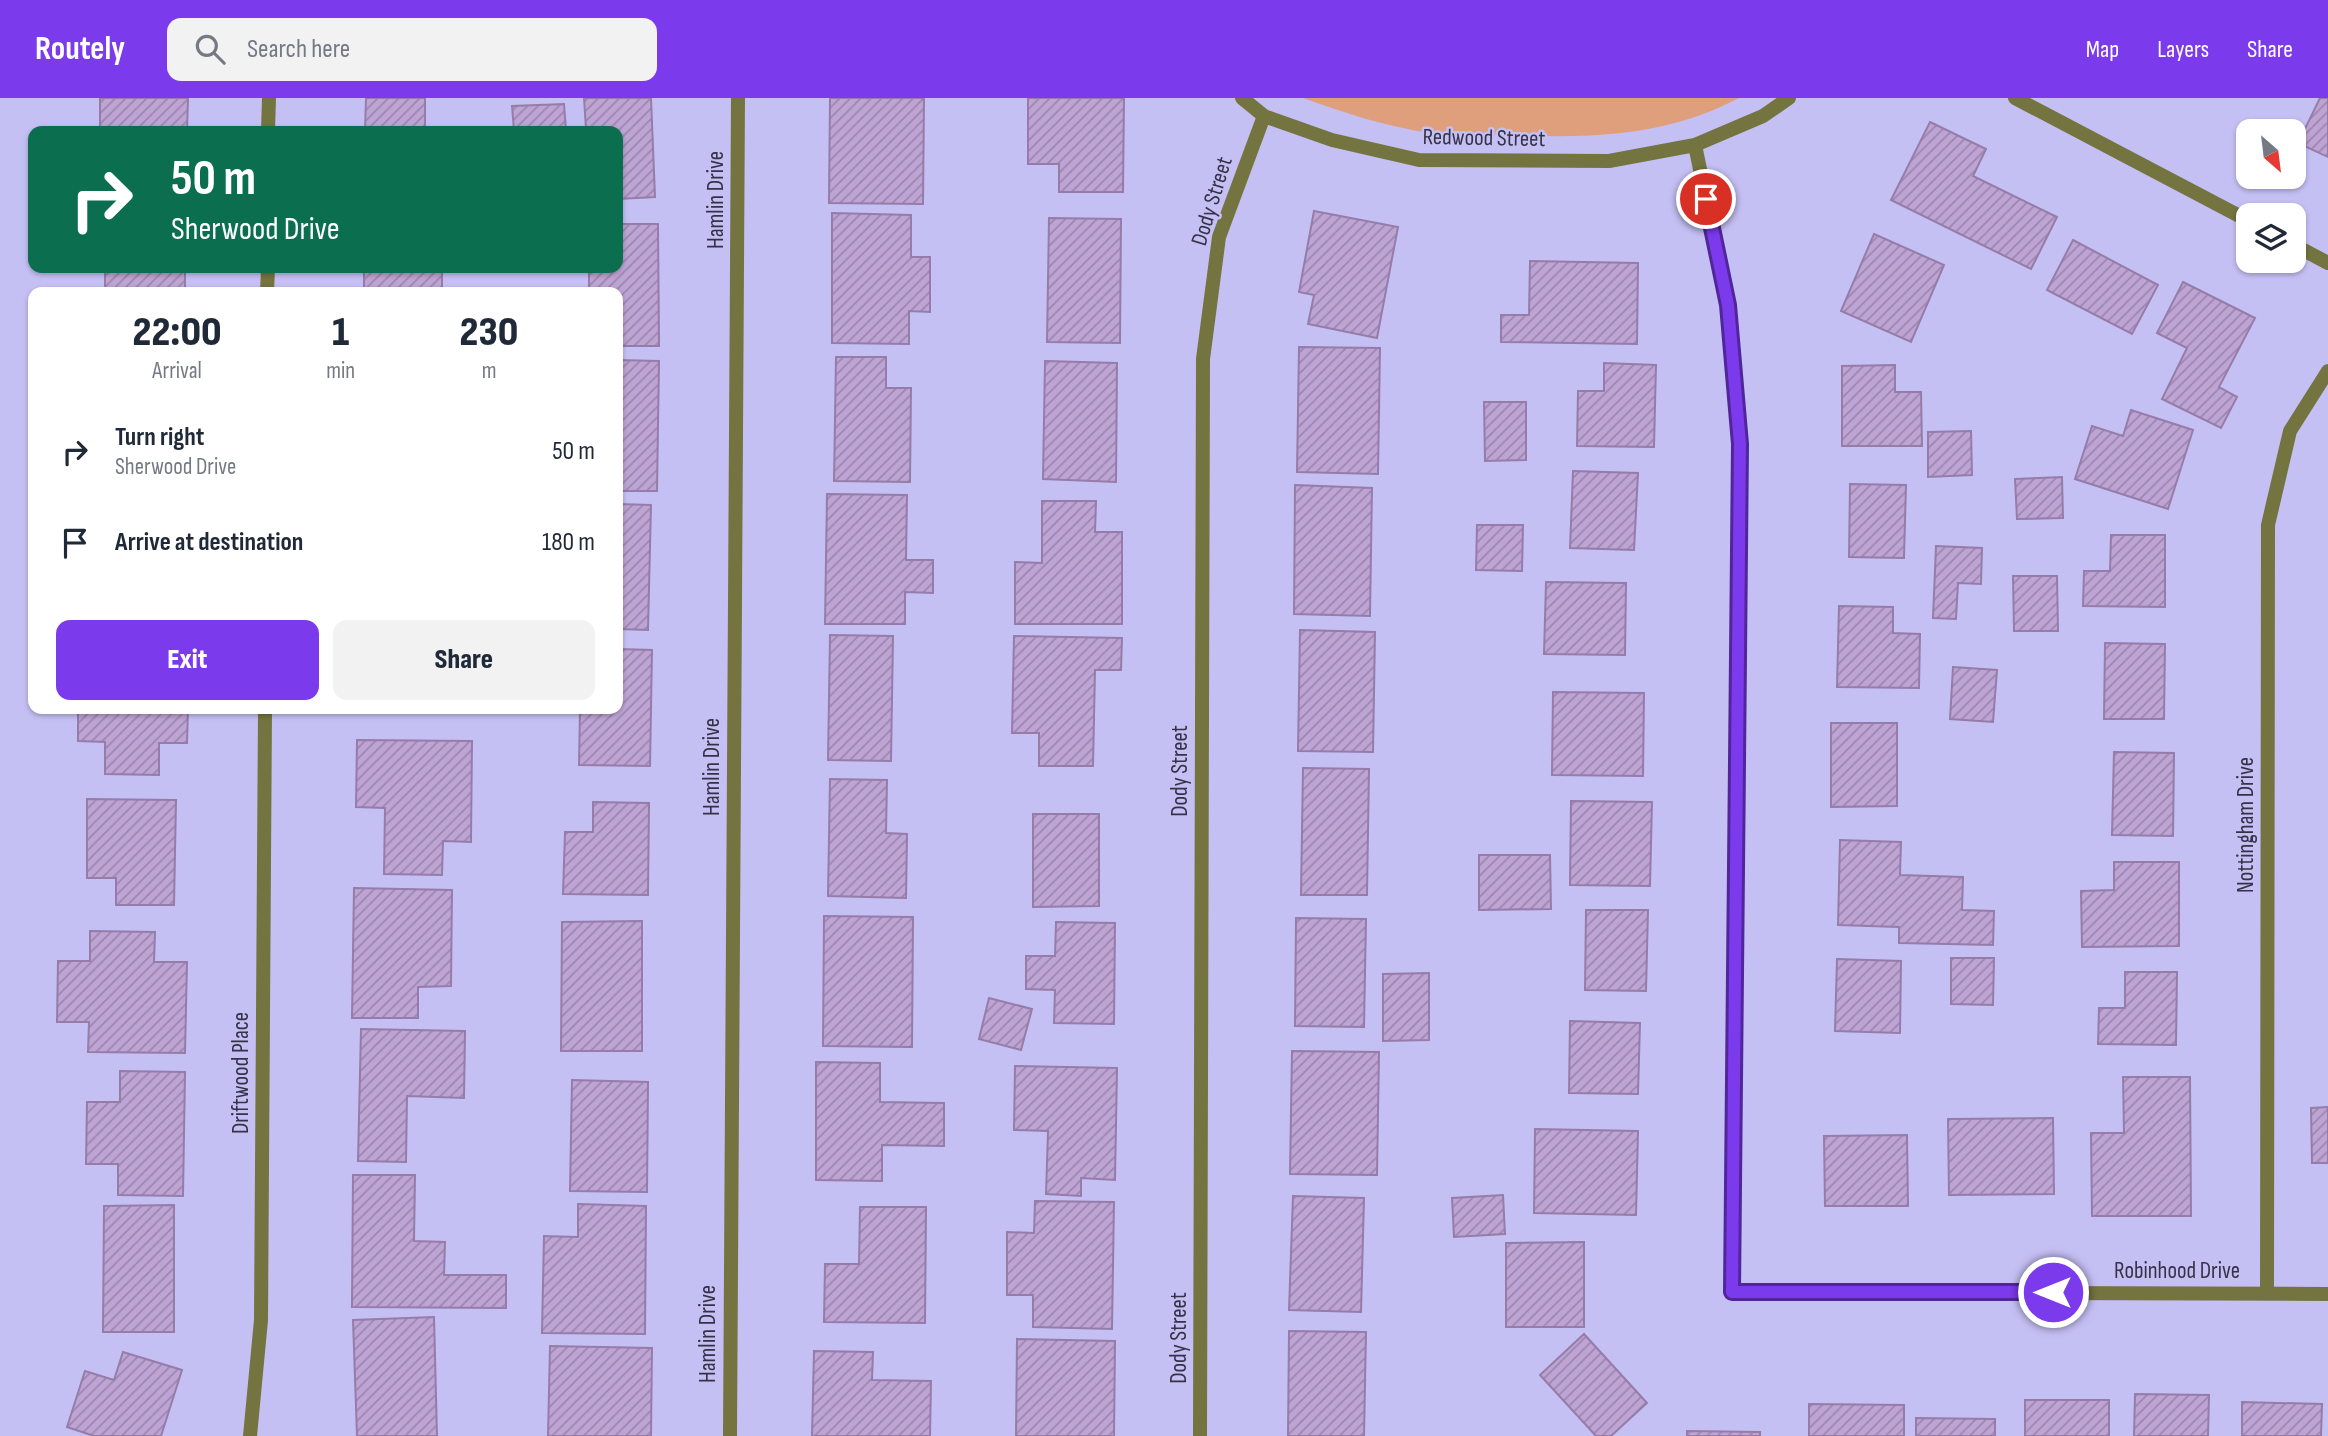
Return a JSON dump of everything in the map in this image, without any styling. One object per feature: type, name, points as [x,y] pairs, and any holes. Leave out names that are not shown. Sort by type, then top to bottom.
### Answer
[{"type":"street","points":[[268,126],[269,98]]},
{"type":"street","name":"Hamlin Drive","points":[[730,1436],[738,98]]},
{"type":"street","name":"Redwood Street","points":[[1242,98],[1264,116],[1332,140],[1419,160],[1609,161],[1695,145],[1763,116],[1789,98]]},
{"type":"street","points":[[2015,98],[2236,214]]},
{"type":"street","name":"Dody Street","points":[[1200,1436],[1203,359],[1219,237],[1264,116]]},
{"type":"street","name":"Robinhood Drive","points":[[1695,145],[1728,305],[1740,444],[1732,1292],[2328,1294]]},
{"type":"street","points":[[2306,251],[2328,263]]},
{"type":"street","name":"Nottingham Drive","points":[[2267,1293],[2268,525],[2290,431],[2328,371]]},
{"type":"street","name":"Driftwood Place","points":[[250,1436],[261,1320],[265,714]]},
{"type":"shaded area","points":[[1303,98],[1739,98],[1682,121],[1654,128],[1625,133],[1567,136],[1431,133],[1366,119]]},
{"type":"building","points":[[100,98],[188,98],[187,126],[100,126]]},
{"type":"building","points":[[366,98],[425,98],[425,126],[365,126]]},
{"type":"building","points":[[584,98],[651,98],[655,197],[623,199],[623,126],[586,126]]},
{"type":"building","points":[[830,98],[924,98],[923,204],[829,203]]},
{"type":"building","points":[[1028,98],[1124,98],[1123,192],[1059,192],[1059,164],[1028,164]]},
{"type":"building","points":[[2320,98],[2328,98],[2328,157],[2306,147],[2306,127]]},
{"type":"building","points":[[564,104],[566,126],[514,126],[512,106]]},
{"type":"building","points":[[1930,122],[1986,149],[1973,176],[2057,217],[2031,269],[1891,200]]},
{"type":"building","points":[[1314,211],[1398,227],[1377,338],[1308,324],[1314,295],[1299,292]]},
{"type":"building","points":[[832,213],[911,215],[911,257],[930,257],[930,312],[909,311],[909,344],[832,343]]},
{"type":"building","points":[[1049,218],[1121,219],[1120,343],[1047,342]]},
{"type":"building","points":[[623,224],[658,224],[659,346],[623,346],[623,287],[589,287],[589,273],[623,273]]},
{"type":"building","points":[[1874,234],[1944,265],[1911,342],[1841,311]]},
{"type":"building","points":[[2073,240],[2158,285],[2132,334],[2047,290]]},
{"type":"building","points":[[1530,261],[1638,263],[1637,344],[1501,342],[1501,315],[1529,315]]},
{"type":"building","points":[[105,273],[185,273],[185,287],[105,287]]},
{"type":"building","points":[[364,273],[442,273],[442,287],[364,287]]},
{"type":"building","points":[[2183,282],[2255,318],[2219,387],[2237,397],[2221,428],[2162,399],[2187,348],[2157,333]]},
{"type":"building","points":[[1299,347],[1380,348],[1378,474],[1297,472]]},
{"type":"building","points":[[836,357],[886,357],[886,388],[911,388],[910,482],[834,481]]},
{"type":"building","points":[[623,360],[659,361],[657,491],[623,491]]},
{"type":"building","points":[[1045,361],[1117,363],[1116,482],[1043,479]]},
{"type":"building","points":[[1604,363],[1656,365],[1654,447],[1577,446],[1578,391],[1604,391]]},
{"type":"building","points":[[1895,365],[1895,392],[1921,392],[1922,446],[1842,446],[1842,366]]},
{"type":"building","points":[[1484,402],[1526,402],[1526,460],[1485,461]]},
{"type":"building","points":[[2131,410],[2193,430],[2168,509],[2075,479],[2092,426],[2123,436]]},
{"type":"building","points":[[1971,431],[1972,475],[1928,477],[1928,432]]},
{"type":"building","points":[[1573,471],[1638,473],[1634,550],[1570,548]]},
{"type":"building","points":[[2062,477],[2063,518],[2017,519],[2015,479]]},
{"type":"building","points":[[1850,484],[1906,485],[1904,558],[1849,557]]},
{"type":"building","points":[[1295,485],[1372,488],[1370,616],[1294,614]]},
{"type":"building","points":[[827,494],[907,495],[906,560],[933,560],[933,593],[905,592],[905,624],[825,624]]},
{"type":"building","points":[[1042,501],[1096,501],[1095,532],[1122,532],[1122,624],[1015,624],[1015,562],[1042,563]]},
{"type":"building","points":[[623,504],[651,505],[648,630],[623,629]]},
{"type":"building","points":[[1477,525],[1523,525],[1522,571],[1476,570]]},
{"type":"building","points":[[2111,535],[2165,535],[2165,607],[2083,606],[2084,571],[2110,571]]},
{"type":"building","points":[[1936,546],[1982,548],[1981,584],[1958,583],[1956,619],[1933,618]]},
{"type":"building","points":[[2013,576],[2057,576],[2058,631],[2014,631]]},
{"type":"building","points":[[1546,582],[1626,583],[1625,655],[1544,654]]},
{"type":"building","points":[[1839,606],[1893,607],[1893,633],[1920,634],[1919,688],[1837,687]]},
{"type":"building","points":[[1300,630],[1375,632],[1373,752],[1298,751]]},
{"type":"building","points":[[830,635],[893,636],[891,761],[828,760]]},
{"type":"building","points":[[1014,636],[1122,638],[1121,670],[1095,670],[1093,766],[1039,766],[1039,733],[1012,733]]},
{"type":"building","points":[[2105,643],[2165,644],[2164,719],[2104,719]]},
{"type":"building","points":[[623,649],[652,650],[650,766],[579,765],[580,714],[623,714]]},
{"type":"building","points":[[1953,667],[1997,670],[1993,722],[1950,719]]},
{"type":"building","points":[[1553,692],[1644,693],[1643,776],[1552,775]]},
{"type":"building","points":[[78,714],[188,714],[187,743],[159,743],[159,775],[105,774],[105,742],[78,741]]},
{"type":"building","points":[[1831,723],[1897,723],[1897,806],[1831,807]]},
{"type":"building","points":[[357,740],[472,741],[471,842],[443,841],[442,875],[384,874],[385,808],[356,807]]},
{"type":"building","points":[[2114,752],[2174,753],[2173,836],[2112,835]]},
{"type":"building","points":[[1303,768],[1369,769],[1367,895],[1301,895]]},
{"type":"building","points":[[830,779],[887,780],[886,833],[907,834],[906,898],[828,896]]},
{"type":"building","points":[[87,799],[176,800],[174,905],[116,905],[116,878],[87,878]]},
{"type":"building","points":[[1571,801],[1652,802],[1650,886],[1570,885]]},
{"type":"building","points":[[593,802],[649,803],[648,895],[563,894],[565,832],[593,832]]},
{"type":"building","points":[[1033,814],[1099,814],[1099,906],[1033,907]]},
{"type":"building","points":[[1840,840],[1901,842],[1900,875],[1963,877],[1962,910],[1994,911],[1993,945],[1899,943],[1899,927],[1838,925]]},
{"type":"building","points":[[1479,855],[1550,855],[1551,909],[1479,910]]},
{"type":"building","points":[[2114,862],[2179,862],[2179,946],[2082,947],[2081,891],[2114,890]]},
{"type":"building","points":[[354,888],[452,890],[451,986],[418,987],[418,1018],[352,1018]]},
{"type":"building","points":[[1586,910],[1648,910],[1646,991],[1585,990]]},
{"type":"building","points":[[824,916],[913,917],[912,1047],[823,1046]]},
{"type":"building","points":[[1296,918],[1366,919],[1364,1027],[1295,1026]]},
{"type":"building","points":[[642,921],[642,1051],[561,1051],[562,922]]},
{"type":"building","points":[[1056,922],[1115,923],[1114,1024],[1054,1023],[1055,990],[1026,989],[1026,956],[1055,956]]},
{"type":"building","points":[[90,931],[155,932],[154,962],[187,962],[185,1053],[88,1052],[89,1022],[57,1022],[58,961],[90,961]]},
{"type":"building","points":[[1951,958],[1994,958],[1993,1005],[1951,1004]]},
{"type":"building","points":[[1837,959],[1901,961],[1900,1033],[1835,1031]]},
{"type":"building","points":[[2125,972],[2177,972],[2176,1045],[2098,1044],[2099,1008],[2125,1008]]},
{"type":"building","points":[[1429,973],[1429,1040],[1383,1041],[1383,974]]},
{"type":"building","points":[[989,998],[1032,1009],[1021,1050],[979,1039]]},
{"type":"building","points":[[1570,1021],[1640,1023],[1638,1094],[1569,1093]]},
{"type":"building","points":[[361,1029],[465,1031],[464,1098],[407,1096],[406,1162],[358,1161]]},
{"type":"building","points":[[1292,1051],[1379,1052],[1377,1175],[1290,1174]]},
{"type":"building","points":[[816,1062],[880,1063],[880,1102],[944,1103],[944,1146],[882,1145],[882,1181],[816,1180]]},
{"type":"building","points":[[1015,1066],[1117,1068],[1115,1180],[1081,1178],[1081,1196],[1046,1194],[1048,1131],[1014,1130]]},
{"type":"building","points":[[120,1071],[185,1072],[183,1196],[118,1195],[118,1164],[86,1164],[87,1102],[120,1102]]},
{"type":"building","points":[[2123,1077],[2190,1077],[2191,1216],[2092,1216],[2091,1133],[2124,1133]]},
{"type":"building","points":[[572,1080],[648,1082],[647,1192],[570,1191]]},
{"type":"building","points":[[2328,1107],[2328,1163],[2312,1163],[2311,1108]]},
{"type":"building","points":[[2053,1118],[2054,1194],[1949,1195],[1948,1119]]},
{"type":"building","points":[[1535,1129],[1638,1131],[1636,1215],[1534,1213]]},
{"type":"building","points":[[1907,1135],[1908,1206],[1825,1206],[1824,1136]]},
{"type":"building","points":[[353,1175],[415,1175],[414,1241],[445,1242],[444,1275],[506,1275],[506,1308],[352,1307]]},
{"type":"building","points":[[1503,1195],[1505,1234],[1454,1237],[1452,1198]]},
{"type":"building","points":[[1293,1196],[1364,1198],[1361,1312],[1289,1310]]},
{"type":"building","points":[[1035,1201],[1114,1202],[1112,1329],[1033,1327],[1033,1295],[1007,1295],[1007,1232],[1034,1233]]},
{"type":"building","points":[[578,1204],[646,1206],[645,1334],[542,1333],[544,1236],[578,1237]]},
{"type":"building","points":[[174,1205],[174,1332],[103,1332],[104,1206]]},
{"type":"building","points":[[860,1207],[926,1207],[925,1323],[824,1322],[825,1264],[859,1264]]},
{"type":"building","points":[[1584,1242],[1584,1327],[1506,1327],[1506,1243]]},
{"type":"building","points":[[434,1317],[437,1436],[357,1436],[353,1320]]},
{"type":"building","points":[[1289,1331],[1366,1332],[1364,1436],[1288,1436]]},
{"type":"building","points":[[1584,1334],[1647,1403],[1611,1436],[1596,1436],[1540,1375]]},
{"type":"building","points":[[1017,1339],[1115,1341],[1114,1436],[1016,1436]]},
{"type":"building","points":[[550,1346],[652,1348],[651,1436],[548,1436]]},
{"type":"building","points":[[814,1351],[873,1352],[872,1380],[931,1381],[930,1436],[812,1436]]},
{"type":"building","points":[[123,1352],[182,1370],[161,1436],[94,1436],[67,1427],[85,1371],[114,1380]]},
{"type":"building","points":[[2135,1394],[2209,1395],[2208,1436],[2134,1436]]},
{"type":"building","points":[[2025,1400],[2109,1400],[2109,1436],[2025,1436]]},
{"type":"building","points":[[2242,1402],[2322,1404],[2321,1436],[2242,1436]]},
{"type":"building","points":[[1809,1404],[1904,1405],[1904,1436],[1809,1436]]},
{"type":"building","points":[[1916,1418],[1995,1419],[1995,1436],[1916,1436]]},
{"type":"building","points":[[1687,1431],[1760,1432],[1760,1436],[1687,1436]]},
{"type":"route","points":[[1706,199],[1728,305],[1740,444],[1732,1292],[2053,1292]]}]
